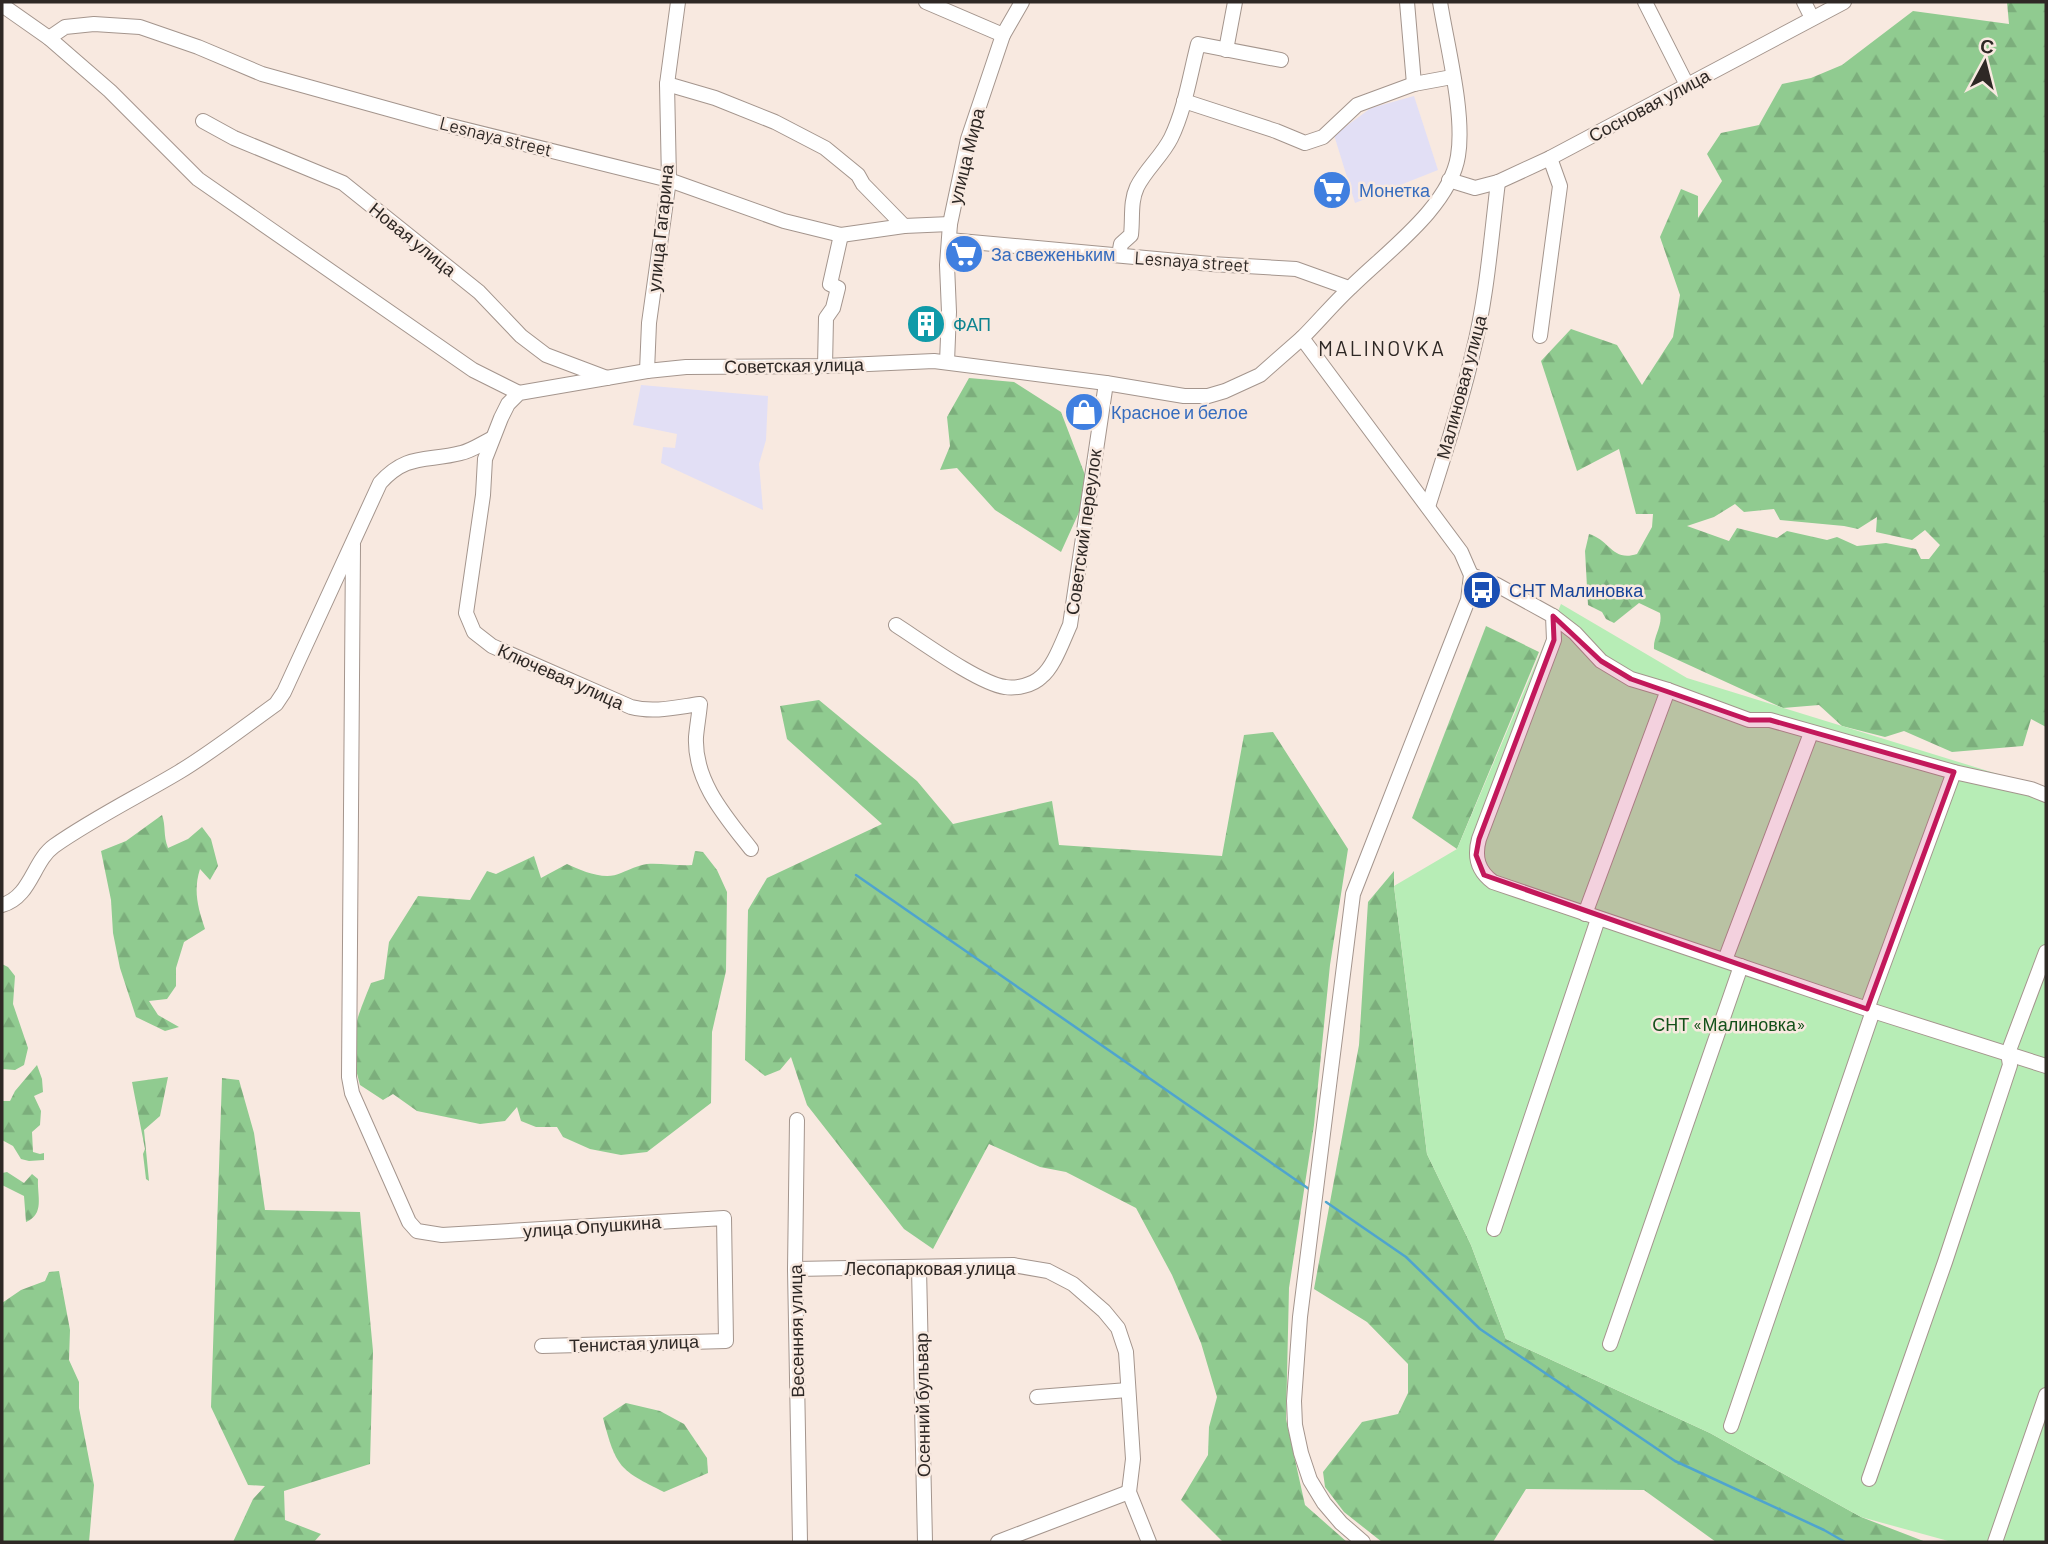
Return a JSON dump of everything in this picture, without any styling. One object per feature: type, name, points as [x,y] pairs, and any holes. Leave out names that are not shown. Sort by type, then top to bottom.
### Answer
[{"type":"street","name":"улица Гагарина","points":[[646,371],[649,323],[669,180],[667,85],[677,2]]},
{"type":"street","points":[[926,2],[1003,35]]},
{"type":"street","name":"улица Мира","points":[[947,362],[950,224],[968,139],[1003,35],[1022,2]]},
{"type":"street","points":[[1226,50],[1235,2]]},
{"type":"street","points":[[1407,2],[1414,84]]},
{"type":"street","name":"Советская улица","points":[[519,393],[646,371],[702,366],[947,362],[1184,396],[1217,394],[1260,375],[1302,338],[1349,288],[1422,220],[1449,180],[1458,158],[1460,124],[1440,2]]},
{"type":"street","points":[[1645,2],[1687,85]]},
{"type":"street","points":[[1804,2],[1812,18]]},
{"type":"street","name":"Сосновая улица","points":[[1449,180],[1475,188],[1498,182],[1550,158],[1844,2]]},
{"type":"street","points":[[2,5],[49,38],[110,90],[198,179],[474,370],[519,393],[508,404],[491,439],[463,453],[405,463],[393,469],[380,483],[284,692],[276,704],[180,771],[98,816],[50,849],[19,894],[9,903],[2,905]]},
{"type":"street","name":"Lesnaya street","points":[[49,38],[65,27],[94,24],[141,27],[262,74],[669,180],[784,221],[841,235],[904,226],[950,224]]},
{"type":"street","points":[[1119,255],[1121,244],[1131,234],[1132,204],[1138,186],[1164,151],[1184,101],[1198,44],[1281,60]]},
{"type":"street","points":[[1184,101],[1305,143],[1323,137],[1357,104],[1414,84],[1452,77]]},
{"type":"street","points":[[667,85],[715,97],[775,122],[825,148],[858,175],[863,184],[904,226]]},
{"type":"street","name":"Новая улица","points":[[203,121],[234,138],[343,183],[479,292],[521,336],[546,355],[609,379]]},
{"type":"street","points":[[1539,336],[1560,186],[1550,158]]},
{"type":"street","name":"Малиновая улица","points":[[1428,507],[1474,350],[1484,298],[1498,182]]},
{"type":"street","points":[[825,366],[826,318],[833,307],[838,288],[830,284],[841,235]]},
{"type":"street","name":"Lesnaya street","points":[[949,240],[1211,264],[1296,268],[1349,288]]},
{"type":"street","points":[[1302,338],[1461,552],[1471,575],[1468,600],[1353,894],[1300,1317],[1294,1401],[1295,1425],[1301,1453],[1310,1480],[1324,1503],[1341,1523],[1363,1542]]},
{"type":"street","name":"Советский переулок","points":[[896,625],[949,660],[1004,687],[1019,687],[1041,677],[1059,650],[1070,625],[1105,383]]},
{"type":"street","name":"Ключевая улица","points":[[491,439],[485,458],[483,495],[466,613],[474,632],[492,646],[631,707],[643,710],[700,704],[696,739],[702,774],[711,795],[751,849]]},
{"type":"street","name":"улица Опушкина","points":[[353,545],[349,1077],[352,1093],[409,1222],[417,1231],[426,1234],[460,1234],[723,1218],[726,1341]]},
{"type":"street","points":[[1471,575],[1497,585],[1553,616],[1575,633],[1601,661],[1631,679],[1749,720],[1770,720],[1954,772],[2046,794]]},
{"type":"street","points":[[1553,616],[1554,640],[1550,654],[1487,814],[1476,855],[1484,875],[1493,882],[1591,916],[2046,1066]]},
{"type":"street","points":[[1494,1228],[1591,916],[1668,690]]},
{"type":"street","points":[[1725,960],[1811,733]]},
{"type":"street","points":[[1731,1426],[1870,1010],[1954,772]]},
{"type":"street","points":[[1869,1479],[2006,1079],[2010,1065],[2008,1052],[2046,952]]},
{"type":"street","points":[[1610,1344],[1741,966]]},
{"type":"street","name":"Весенняя улица","points":[[797,1120],[795,1269],[800,1542]]},
{"type":"street","name":"Лесопарковая улица","points":[[795,1269],[1013,1265],[1048,1271],[1073,1283],[1104,1311],[1118,1328],[1126,1352],[1133,1459],[1129,1492],[1149,1542]]},
{"type":"street","name":"Осенний бульвар","points":[[919,1268],[925,1542]]},
{"type":"street","name":"Тенистая улица","points":[[542,1346],[726,1341]]},
{"type":"street","points":[[1037,1397],[1128,1390]]},
{"type":"street","points":[[1995,1542],[2046,1395]]},
{"type":"street","points":[[998,1542],[1129,1492]]},
{"type":"highlighted area","points":[[1553,616],[1601,661],[1631,679],[1749,720],[1770,720],[1954,772],[1867,1009],[1484,875],[1476,855],[1479,839],[1554,640]]},
{"type":"shaded area","points":[[1414,96],[1438,170],[1355,203],[1334,135],[1371,108]]},
{"type":"shaded area","points":[[641,385],[768,396],[766,440],[759,464],[763,510],[661,463],[663,447],[675,448],[677,434],[633,425]]},
{"type":"green space","points":[[2007,2],[2046,2],[2046,727],[2031,719],[2023,746],[1952,752],[1904,731],[1885,737],[1842,726],[1819,705],[1783,708],[1654,649],[1660,613],[1639,603],[1614,623],[1606,619],[1602,612],[1588,605],[1585,551],[1589,534],[1616,553],[1629,556],[1637,554],[1652,527],[1653,514],[1636,514],[1619,449],[1577,471],[1541,361],[1571,329],[1617,345],[1642,385],[1673,337],[1680,295],[1660,237],[1681,189],[1698,196],[1698,218],[1722,181],[1707,154],[1721,133],[1759,125],[1782,84],[1811,78],[1842,65],[1913,11],[2009,24]],"holes":[[[1735,504],[1744,512],[1774,509],[1780,520],[1858,529],[1877,517],[1876,532],[1912,540],[1925,530],[1940,545],[1929,559],[1921,559],[1916,549],[1886,543],[1857,546],[1837,537],[1827,540],[1787,531],[1777,538],[1737,528],[1729,541],[1687,526],[1714,517]]]},
{"type":"green space","points":[[969,378],[1014,382],[1061,412],[1090,488],[1061,552],[995,510],[957,468],[940,470],[950,446],[947,417]]},
{"type":"green space","name":"СНТ «Малиновка»","points":[[1561,604],[1687,678],[2046,789],[2046,1542],[1952,1542],[1861,1517],[1710,1433],[1506,1339],[1471,1245],[1427,1154],[1394,886],[1457,849]]},
{"type":"green space","points":[[1486,626],[1539,652],[1457,849],[1412,818]]},
{"type":"green space","points":[[819,700],[917,781],[953,824],[1052,801],[1059,845],[1222,856],[1244,735],[1273,732],[1348,849],[1330,965],[1314,1125],[1289,1288],[1286,1419],[1305,1505],[1347,1542],[1223,1542],[1181,1500],[1208,1455],[1209,1427],[1217,1397],[1201,1343],[1172,1275],[1136,1208],[1066,1172],[1040,1167],[989,1144],[933,1249],[904,1229],[807,1105],[791,1057],[780,1070],[765,1076],[745,1060],[748,910],[767,878],[882,824],[787,739],[780,706]]},
{"type":"green space","points":[[162,815],[168,848],[188,839],[202,827],[211,839],[218,866],[210,880],[200,869],[197,899],[205,929],[184,942],[176,968],[176,986],[167,999],[149,1001],[158,1015],[179,1027],[165,1031],[136,1017],[120,968],[101,851],[126,841]]},
{"type":"green space","points":[[695,851],[703,852],[717,870],[727,892],[726,971],[712,1032],[711,1103],[647,1152],[621,1155],[590,1149],[563,1137],[557,1127],[536,1127],[521,1121],[517,1107],[505,1121],[480,1124],[417,1111],[393,1094],[383,1100],[360,1085],[353,1043],[357,1022],[371,983],[384,979],[389,942],[418,896],[470,900],[487,871],[496,874],[534,856],[541,878],[567,864],[586,872],[608,876],[647,864],[692,865]]},
{"type":"green space","points":[[1394,871],[1427,1154],[1471,1245],[1506,1339],[1710,1433],[1861,1517],[1926,1542],[1716,1542],[1644,1490],[1526,1489],[1493,1542],[1382,1542],[1344,1512],[1325,1487],[1323,1472],[1362,1422],[1398,1414],[1408,1393],[1408,1364],[1367,1322],[1314,1289],[1359,1045],[1368,902]]},
{"type":"green space","points":[[2,964],[15,976],[13,1004],[28,1048],[24,1065],[15,1070],[2,1069]]},
{"type":"green space","points":[[37,1065],[43,1092],[34,1096],[41,1111],[40,1125],[32,1132],[33,1152],[44,1153],[44,1160],[29,1161],[21,1159],[13,1146],[2,1140],[2,1101],[10,1101]]},
{"type":"green space","points":[[168,1077],[160,1116],[144,1130],[149,1181],[146,1179],[143,1154],[145,1149],[132,1082]]},
{"type":"green space","points":[[222,1078],[239,1080],[254,1133],[265,1210],[360,1212],[373,1351],[370,1464],[284,1491],[285,1520],[321,1534],[314,1542],[233,1542],[253,1499],[265,1486],[248,1485],[211,1407]]},
{"type":"green space","points":[[7,1172],[24,1183],[32,1174],[38,1179],[38,1209],[32,1219],[26,1222],[24,1196],[2,1185],[2,1173]]},
{"type":"green space","points":[[59,1271],[70,1330],[69,1360],[79,1382],[79,1408],[94,1485],[89,1542],[2,1542],[2,1303],[21,1290],[45,1281],[49,1272]]},
{"type":"green space","points":[[626,1403],[660,1411],[684,1424],[707,1458],[708,1473],[664,1492],[628,1472],[616,1457],[603,1418]]},
{"type":"waterway","points":[[856,875],[1309,1189]]},
{"type":"waterway","points":[[1326,1202],[1406,1257],[1480,1329],[1675,1461],[1845,1542]]},
{"type":"place","name":"Монетка","points":[[1332,190]]},
{"type":"place","name":"За свеженьким","points":[[964,254]]},
{"type":"place","name":"ФАП","points":[[926,324]]},
{"type":"place","name":"Красное и белое","points":[[1084,412]]},
{"type":"place","name":"СНТ Малиновка","points":[[1482,590]]},
{"type":"district","name":"MALINOVKA","points":[[1382,347]]}]
